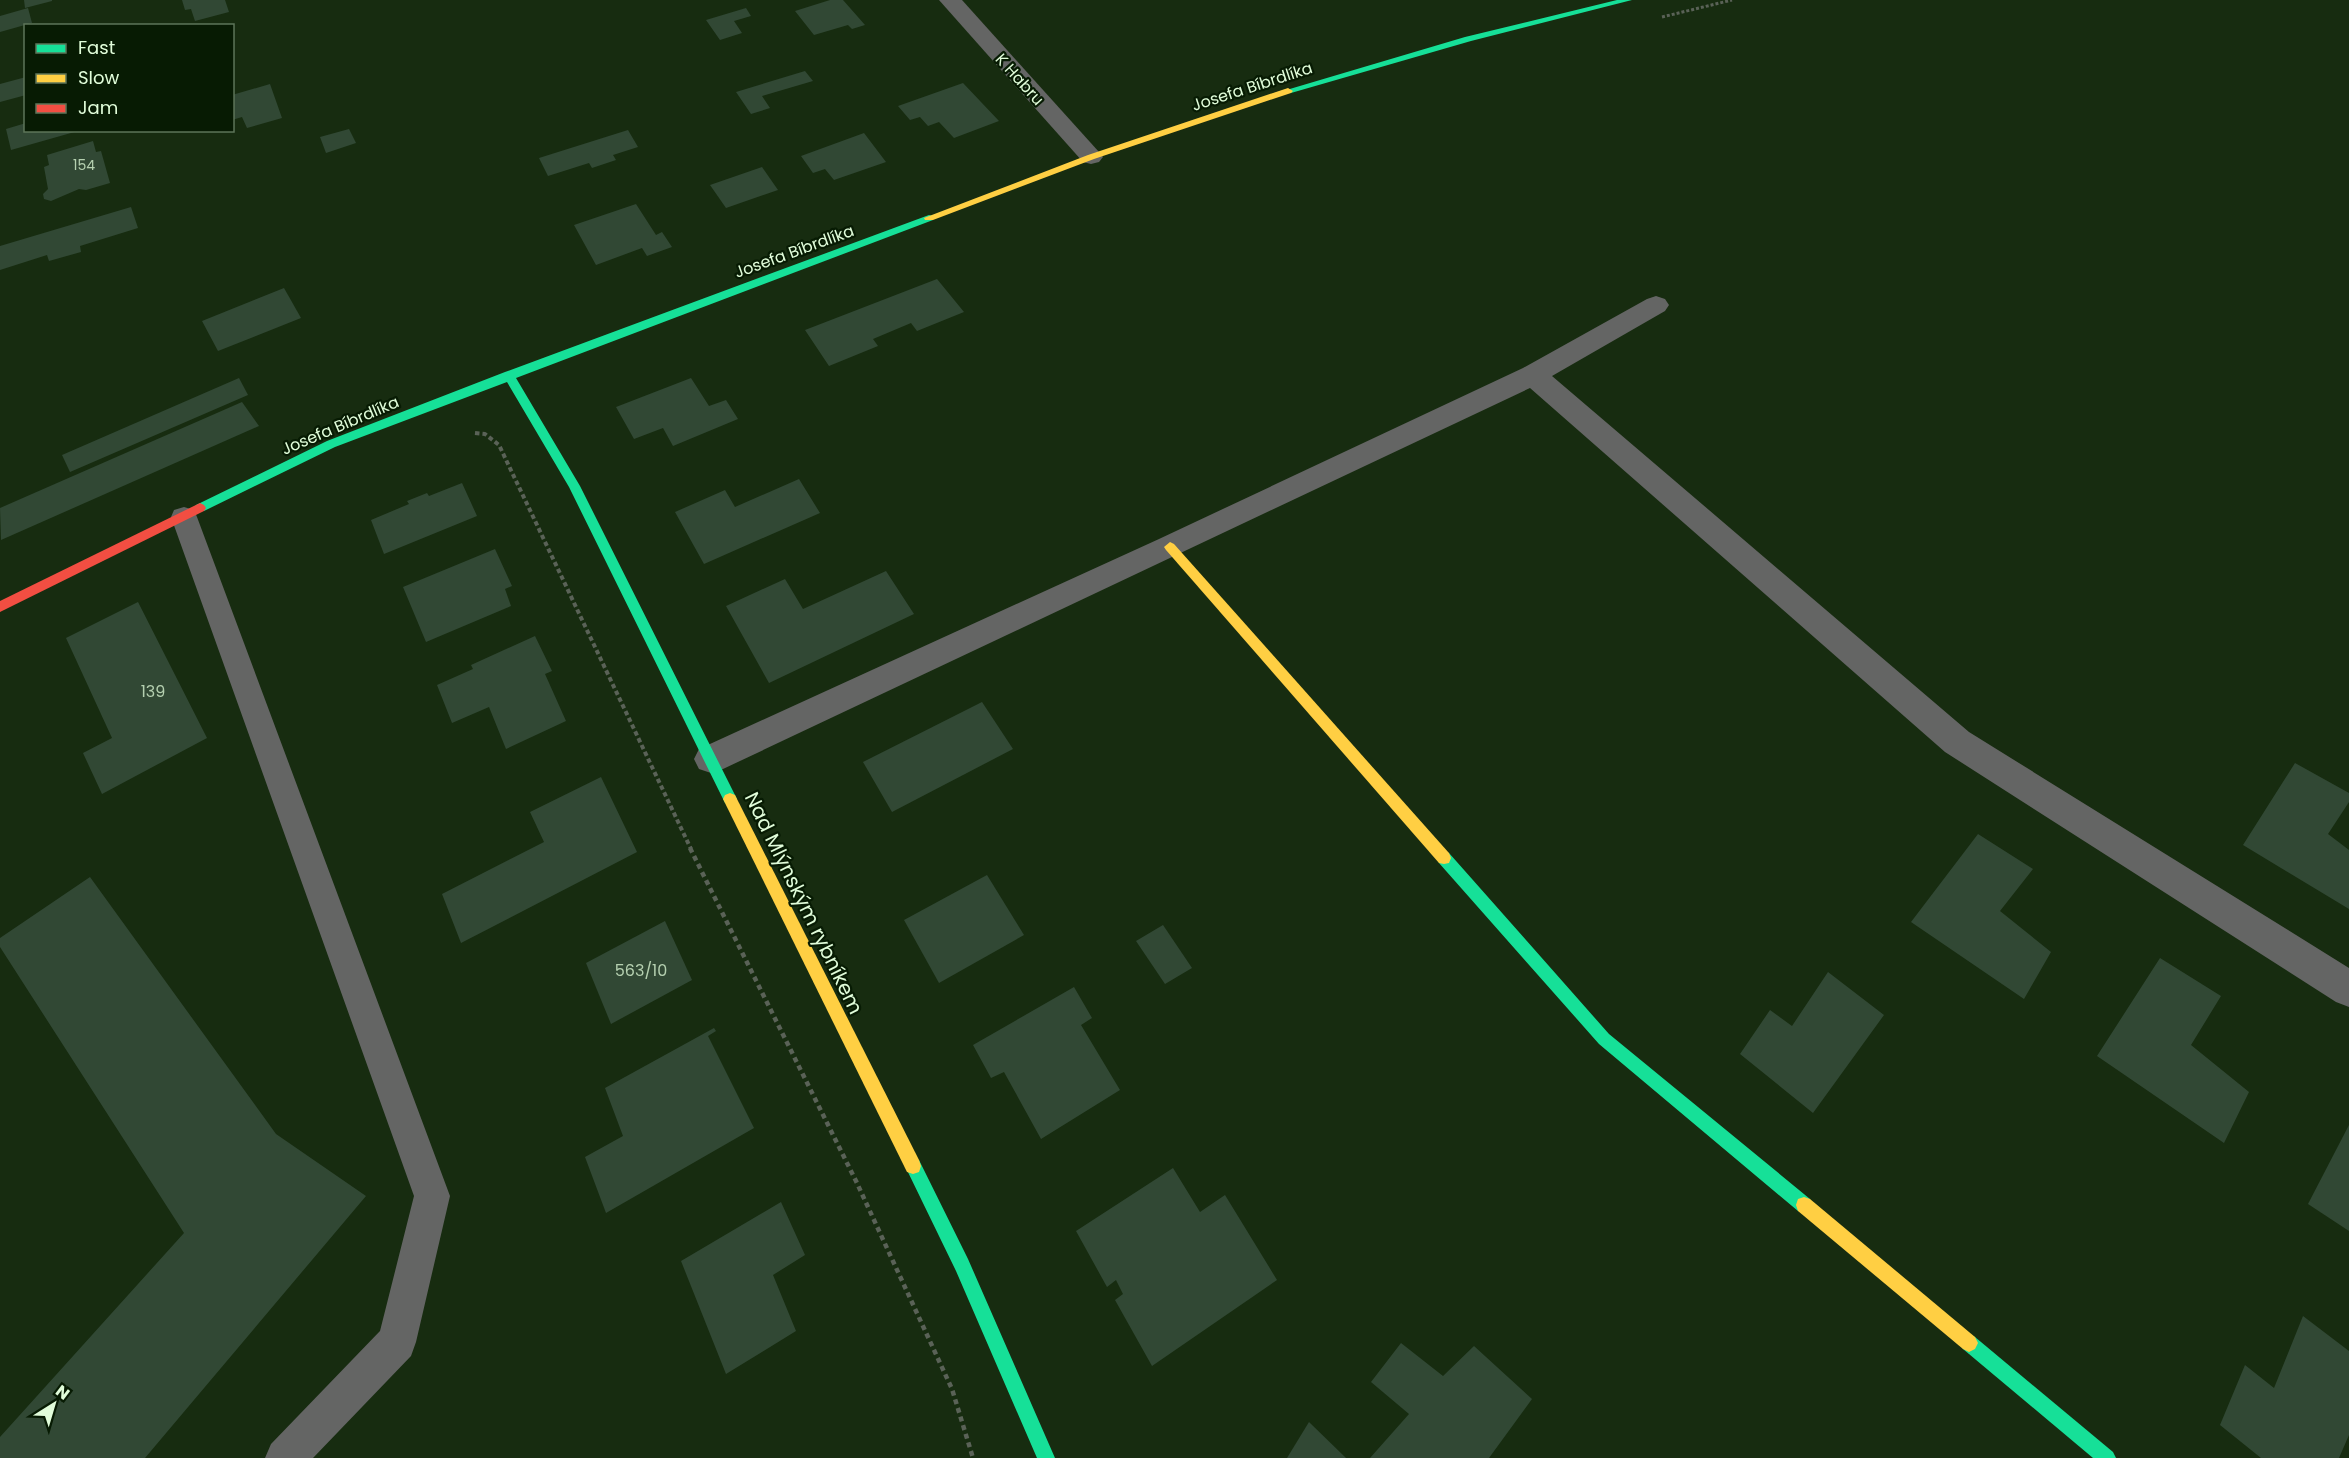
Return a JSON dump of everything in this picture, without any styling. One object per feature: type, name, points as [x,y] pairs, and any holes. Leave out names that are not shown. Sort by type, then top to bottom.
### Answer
[{"type":"street","name":"K Habru","points":[[950,0],[1091,157]]},
{"type":"street","name":"Josefa Bíbrdlíka","points":[[0,606],[331,444],[1091,157],[1296,88],[1468,39],[1628,0]]},
{"type":"street","points":[[711,759],[1170,547],[1533,375],[1656,305]]},
{"type":"street","name":"Nad Mlýnským rybníkem","points":[[509,375],[574,486],[962,1265],[1046,1458]]},
{"type":"street","points":[[1533,375],[1957,742],[2349,989]]},
{"type":"street","points":[[1170,547],[1604,1039],[2107,1458]]},
{"type":"lane","points":[[184,517],[432,1196],[398,1342],[285,1458]]},
{"type":"path","points":[[415,411],[429,437],[453,430],[485,434],[500,445],[679,826],[856,1181],[952,1389],[973,1458]]},
{"type":"building","points":[[24,0],[52,0],[52,1],[25,8]]},
{"type":"building","points":[[182,0],[225,0],[229,12],[195,21],[191,9],[185,10]]},
{"type":"building","points":[[830,0],[843,0],[865,25],[852,29],[848,25],[814,35],[795,11]]},
{"type":"building","points":[[28,8],[32,23],[0,32],[0,16]]},
{"type":"building","points":[[746,8],[751,16],[734,21],[742,33],[720,40],[706,20]]},
{"type":"building","points":[[805,71],[813,81],[762,96],[770,108],[751,114],[736,92]]},
{"type":"building","points":[[24,78],[24,96],[0,102],[0,84]]},
{"type":"building","points":[[963,83],[999,121],[954,138],[939,122],[928,126],[920,117],[910,120],[898,106]]},
{"type":"building","points":[[270,84],[282,118],[247,128],[242,117],[234,119],[234,94]]},
{"type":"building","points":[[24,124],[24,132],[74,132],[11,150],[6,129]]},
{"type":"building","points":[[349,129],[356,143],[326,153],[320,137]]},
{"type":"building","points":[[628,130],[638,147],[613,155],[616,160],[592,168],[589,163],[548,176],[539,158]]},
{"type":"building","points":[[864,133],[886,162],[834,180],[825,169],[813,173],[801,156]]},
{"type":"building","points":[[93,141],[96,152],[101,151],[110,183],[86,190],[79,189],[51,201],[44,199],[43,194],[48,189],[44,167],[49,165],[47,155]]},
{"type":"building","points":[[762,167],[778,190],[726,208],[710,185]]},
{"type":"building","points":[[636,204],[656,235],[662,232],[672,247],[647,256],[642,248],[596,265],[574,225]]},
{"type":"building","points":[[131,207],[138,228],[80,246],[81,252],[49,261],[47,255],[0,270],[0,246]]},
{"type":"building","points":[[937,279],[964,312],[917,331],[911,323],[873,339],[878,346],[829,366],[805,330]]},
{"type":"building","points":[[284,288],[301,318],[218,351],[202,321]]},
{"type":"building","points":[[239,378],[248,395],[70,472],[62,455]]},
{"type":"building","points":[[691,378],[709,406],[726,400],[738,419],[673,446],[663,428],[634,439],[616,407]]},
{"type":"building","points":[[242,402],[259,426],[1,540],[0,508]]},
{"type":"building","points":[[799,479],[820,513],[704,564],[675,512],[725,490],[735,507]]},
{"type":"building","points":[[462,483],[477,516],[384,554],[371,520],[409,504],[407,501],[427,493],[429,496]]},
{"type":"building","points":[[495,549],[512,586],[505,589],[511,606],[426,642],[403,587]]},
{"type":"building","points":[[886,571],[914,614],[769,683],[726,606],[785,579],[803,609]]},
{"type":"building","points":[[138,602],[207,738],[102,794],[83,753],[112,738],[66,638]]},
{"type":"building","points":[[535,636],[552,671],[545,674],[566,721],[506,749],[489,707],[452,723],[437,685],[473,669],[471,665]]},
{"type":"building","points":[[982,702],[1013,749],[892,812],[863,762]]},
{"type":"building","points":[[2295,763],[2349,793],[2349,802],[2328,834],[2349,850],[2349,909],[2243,845]]},
{"type":"building","points":[[601,777],[637,852],[461,943],[442,894],[544,842],[530,812]]},
{"type":"building","points":[[1978,834],[2033,869],[2000,911],[2051,952],[2024,999],[1911,922]]},
{"type":"building","points":[[987,875],[1024,935],[939,983],[904,920]]},
{"type":"building","points":[[90,877],[276,1134],[366,1196],[145,1458],[0,1458],[0,1437],[184,1233],[0,947],[0,938]]},
{"type":"building","points":[[665,921],[692,980],[611,1024],[586,963]]},
{"type":"building","points":[[1163,925],[1192,968],[1165,984],[1136,941]]},
{"type":"building","points":[[2160,958],[2221,996],[2191,1045],[2249,1092],[2224,1143],[2097,1056]]},
{"type":"building","points":[[1828,972],[1884,1015],[1813,1113],[1740,1054],[1770,1010],[1792,1026]]},
{"type":"building","points":[[1074,987],[1092,1018],[1081,1025],[1120,1090],[1041,1139],[1004,1072],[991,1078],[973,1045]]},
{"type":"building","points":[[714,1028],[716,1031],[708,1036],[754,1128],[606,1213],[585,1157],[623,1136],[605,1088]]},
{"type":"building","points":[[2349,1125],[2349,1231],[2308,1204]]},
{"type":"building","points":[[1173,1168],[1200,1212],[1225,1195],[1277,1280],[1152,1366],[1115,1300],[1123,1294],[1116,1280],[1107,1287],[1076,1231]]},
{"type":"building","points":[[781,1202],[805,1255],[773,1275],[796,1331],[726,1374],[681,1261]]},
{"type":"building","points":[[2303,1316],[2349,1351],[2349,1435],[2339,1458],[2261,1458],[2220,1425],[2245,1365],[2274,1388]]},
{"type":"building","points":[[1401,1343],[1443,1376],[1474,1346],[1532,1399],[1489,1458],[1370,1458],[1409,1414],[1371,1382]]},
{"type":"building","points":[[1309,1422],[1346,1458],[1287,1458]]},
{"type":"traffic: fast","points":[[1288,91],[1468,39],[1628,0]]},
{"type":"traffic: fast","points":[[200,508],[331,444],[929,218]]},
{"type":"traffic: fast","points":[[509,375],[574,486],[730,799]]},
{"type":"traffic: fast","points":[[1444,858],[1604,1039],[1804,1205]]},
{"type":"traffic: fast","points":[[913,1166],[962,1265],[1046,1458]]},
{"type":"traffic: fast","points":[[1969,1343],[2107,1458]]},
{"type":"traffic: slow","points":[[929,218],[1091,157],[1288,91]]},
{"type":"traffic: slow","points":[[1170,547],[1444,858]]},
{"type":"traffic: slow","points":[[730,799],[913,1166]]},
{"type":"traffic: slow","points":[[1804,1205],[1969,1343]]},
{"type":"traffic: jam","points":[[0,607],[200,508]]}]
